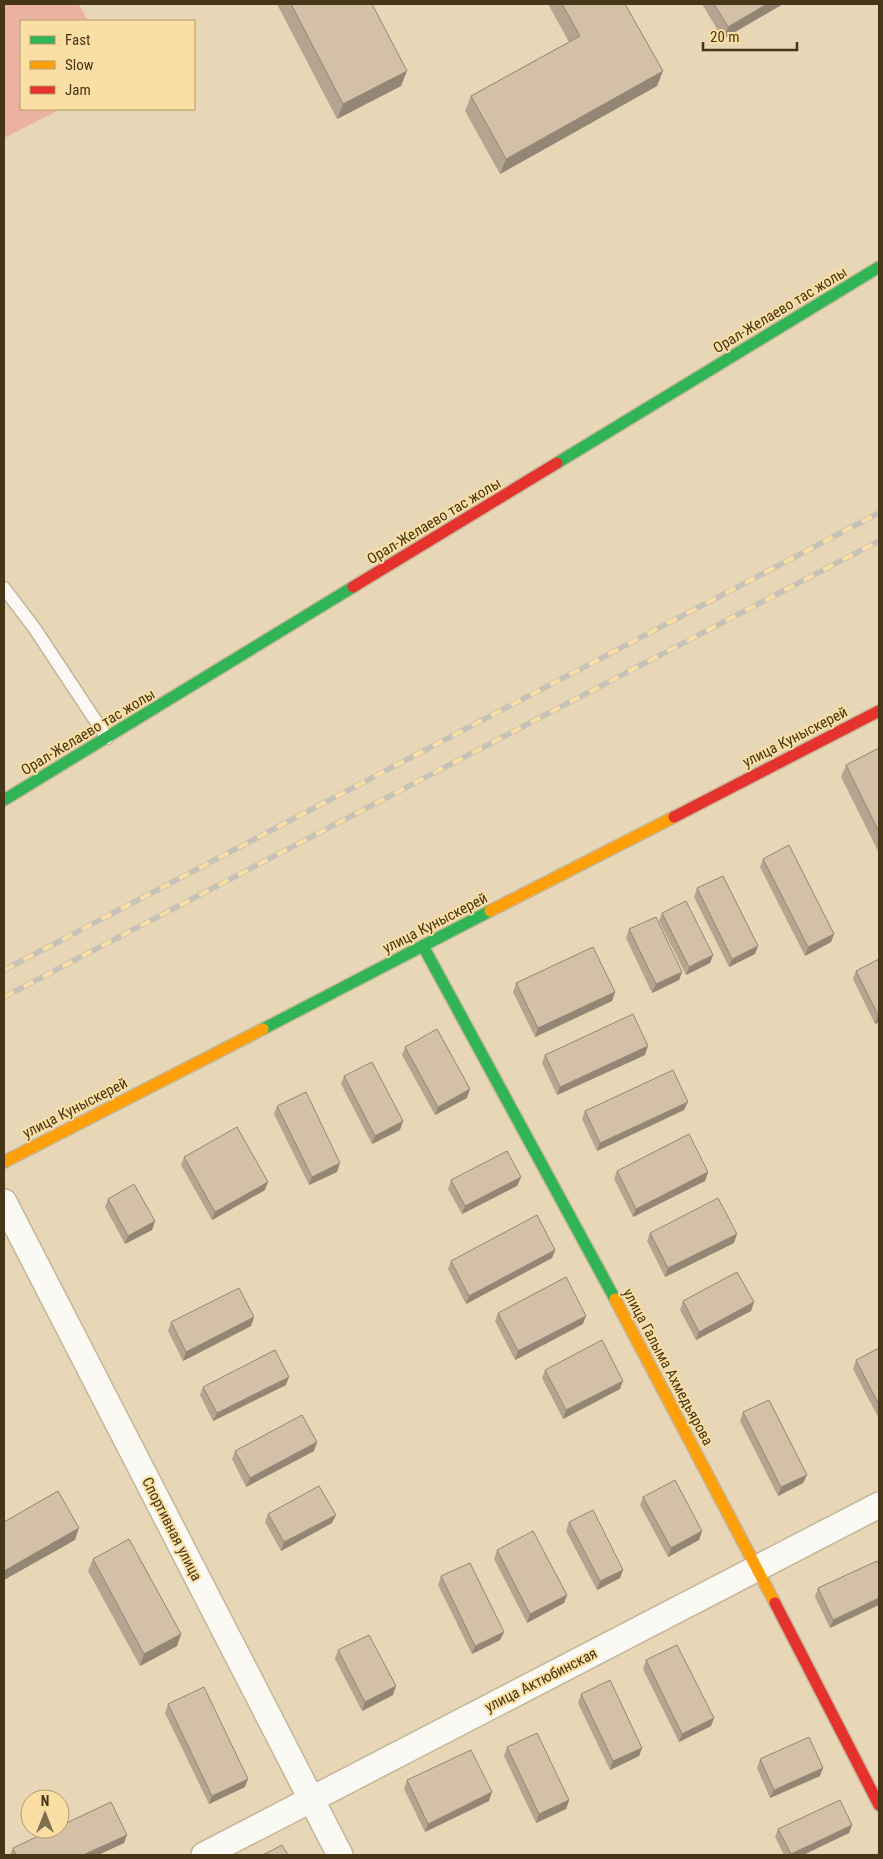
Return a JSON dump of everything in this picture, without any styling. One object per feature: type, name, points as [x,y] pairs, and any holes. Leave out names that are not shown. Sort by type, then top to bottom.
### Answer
[{"type":"street","name":"Орал-Желаево тас жолы","points":[[4,800],[879,267]]},
{"type":"street","name":"улица Куныскерей","points":[[4,1162],[879,712]]},
{"type":"street","name":"улица Галыма Ахмедьярова","points":[[423,946],[514,1110],[758,1568],[879,1805]]},
{"type":"street","name":"Спортивная улица","points":[[4,1202],[340,1855]]},
{"type":"street","name":"улица Актюбинская","points":[[204,1855],[879,1505]]},
{"type":"lane","points":[[4,588],[35,628],[107,738]]},
{"type":"shaded area","points":[[4,4],[79,4],[87,20],[20,20],[20,110],[59,110],[4,138]]},
{"type":"building","points":[[291,4],[372,4],[407,71],[343,104]]},
{"type":"building","points":[[562,4],[625,4],[663,71],[506,159],[471,96],[580,36]]},
{"type":"building","points":[[714,4],[767,4],[728,27]]},
{"type":"building","points":[[879,748],[879,832],[846,765]]},
{"type":"building","points":[[789,845],[834,934],[808,947],[763,859]]},
{"type":"building","points":[[723,876],[758,946],[732,959],[697,888]]},
{"type":"building","points":[[686,901],[713,955],[689,967],[662,913]]},
{"type":"building","points":[[656,917],[682,972],[656,984],[629,929]]},
{"type":"building","points":[[593,947],[615,992],[538,1028],[516,983]]},
{"type":"building","points":[[879,959],[879,1015],[878,1015],[856,971]]},
{"type":"building","points":[[633,1014],[648,1046],[560,1087],[545,1055]]},
{"type":"building","points":[[437,1029],[470,1089],[438,1107],[405,1047]]},
{"type":"building","points":[[372,1062],[403,1121],[375,1136],[344,1076]]},
{"type":"building","points":[[673,1070],[688,1102],[600,1143],[585,1111]]},
{"type":"building","points":[[306,1092],[340,1163],[312,1177],[277,1106]]},
{"type":"building","points":[[237,1127],[268,1182],[215,1212],[184,1157]]},
{"type":"building","points":[[689,1134],[708,1172],[636,1209],[617,1171]]},
{"type":"building","points":[[507,1151],[521,1177],[465,1206],[451,1180]]},
{"type":"building","points":[[134,1184],[155,1221],[128,1236],[108,1199]]},
{"type":"building","points":[[718,1198],[737,1234],[668,1268],[650,1233]]},
{"type":"building","points":[[537,1215],[555,1250],[469,1296],[451,1261]]},
{"type":"building","points":[[737,1272],[754,1302],[699,1332],[683,1301]]},
{"type":"building","points":[[566,1277],[586,1316],[518,1351],[498,1313]]},
{"type":"building","points":[[239,1288],[254,1317],[186,1352],[171,1322]]},
{"type":"building","points":[[602,1340],[623,1381],[566,1410],[545,1370]]},
{"type":"building","points":[[879,1348],[879,1405],[856,1360]]},
{"type":"building","points":[[275,1350],[289,1377],[217,1413],[203,1387]]},
{"type":"building","points":[[769,1400],[807,1475],[781,1487],[743,1412]]},
{"type":"building","points":[[302,1415],[317,1442],[250,1478],[235,1451]]},
{"type":"building","points":[[675,1480],[702,1531],[671,1548],[643,1497]]},
{"type":"building","points":[[319,1486],[336,1515],[284,1542],[268,1514]]},
{"type":"building","points":[[58,1491],[79,1528],[4,1571],[4,1522]]},
{"type":"building","points":[[593,1510],[623,1570],[600,1581],[569,1522]]},
{"type":"building","points":[[533,1531],[567,1595],[530,1614],[497,1550]]},
{"type":"building","points":[[129,1539],[181,1634],[144,1654],[93,1559]]},
{"type":"building","points":[[877,1561],[879,1565],[879,1598],[833,1620],[818,1588]]},
{"type":"building","points":[[470,1563],[504,1632],[475,1646],[441,1576]]},
{"type":"building","points":[[369,1635],[396,1686],[365,1702],[338,1650]]},
{"type":"building","points":[[677,1645],[714,1718],[682,1734],[646,1660]]},
{"type":"building","points":[[610,1680],[642,1748],[613,1761],[581,1694]]},
{"type":"building","points":[[204,1687],[248,1779],[212,1796],[168,1704]]},
{"type":"building","points":[[537,1733],[569,1800],[539,1814],[507,1747]]},
{"type":"building","points":[[809,1737],[823,1768],[774,1790],[760,1759]]},
{"type":"building","points":[[471,1750],[492,1792],[428,1824],[407,1780]]},
{"type":"building","points":[[840,1800],[852,1825],[791,1854],[778,1829]]},
{"type":"building","points":[[111,1802],[127,1835],[83,1855],[16,1855],[13,1848],[32,1839],[70,1839],[70,1821]]},
{"type":"building","points":[[282,1845],[288,1855],[263,1855]]},
{"type":"railway","points":[[4,970],[879,513]]},
{"type":"railway","points":[[4,997],[879,541]]},
{"type":"traffic: fast","points":[[557,463],[879,267]]},
{"type":"traffic: fast","points":[[4,800],[353,587]]},
{"type":"traffic: fast","points":[[263,1029],[490,911]]},
{"type":"traffic: fast","points":[[423,946],[615,1299]]},
{"type":"traffic: slow","points":[[490,911],[674,817]]},
{"type":"traffic: slow","points":[[4,1162],[263,1029]]},
{"type":"traffic: slow","points":[[615,1299],[775,1603]]},
{"type":"traffic: jam","points":[[353,587],[557,463]]},
{"type":"traffic: jam","points":[[674,817],[879,711]]},
{"type":"traffic: jam","points":[[775,1603],[879,1805]]}]
